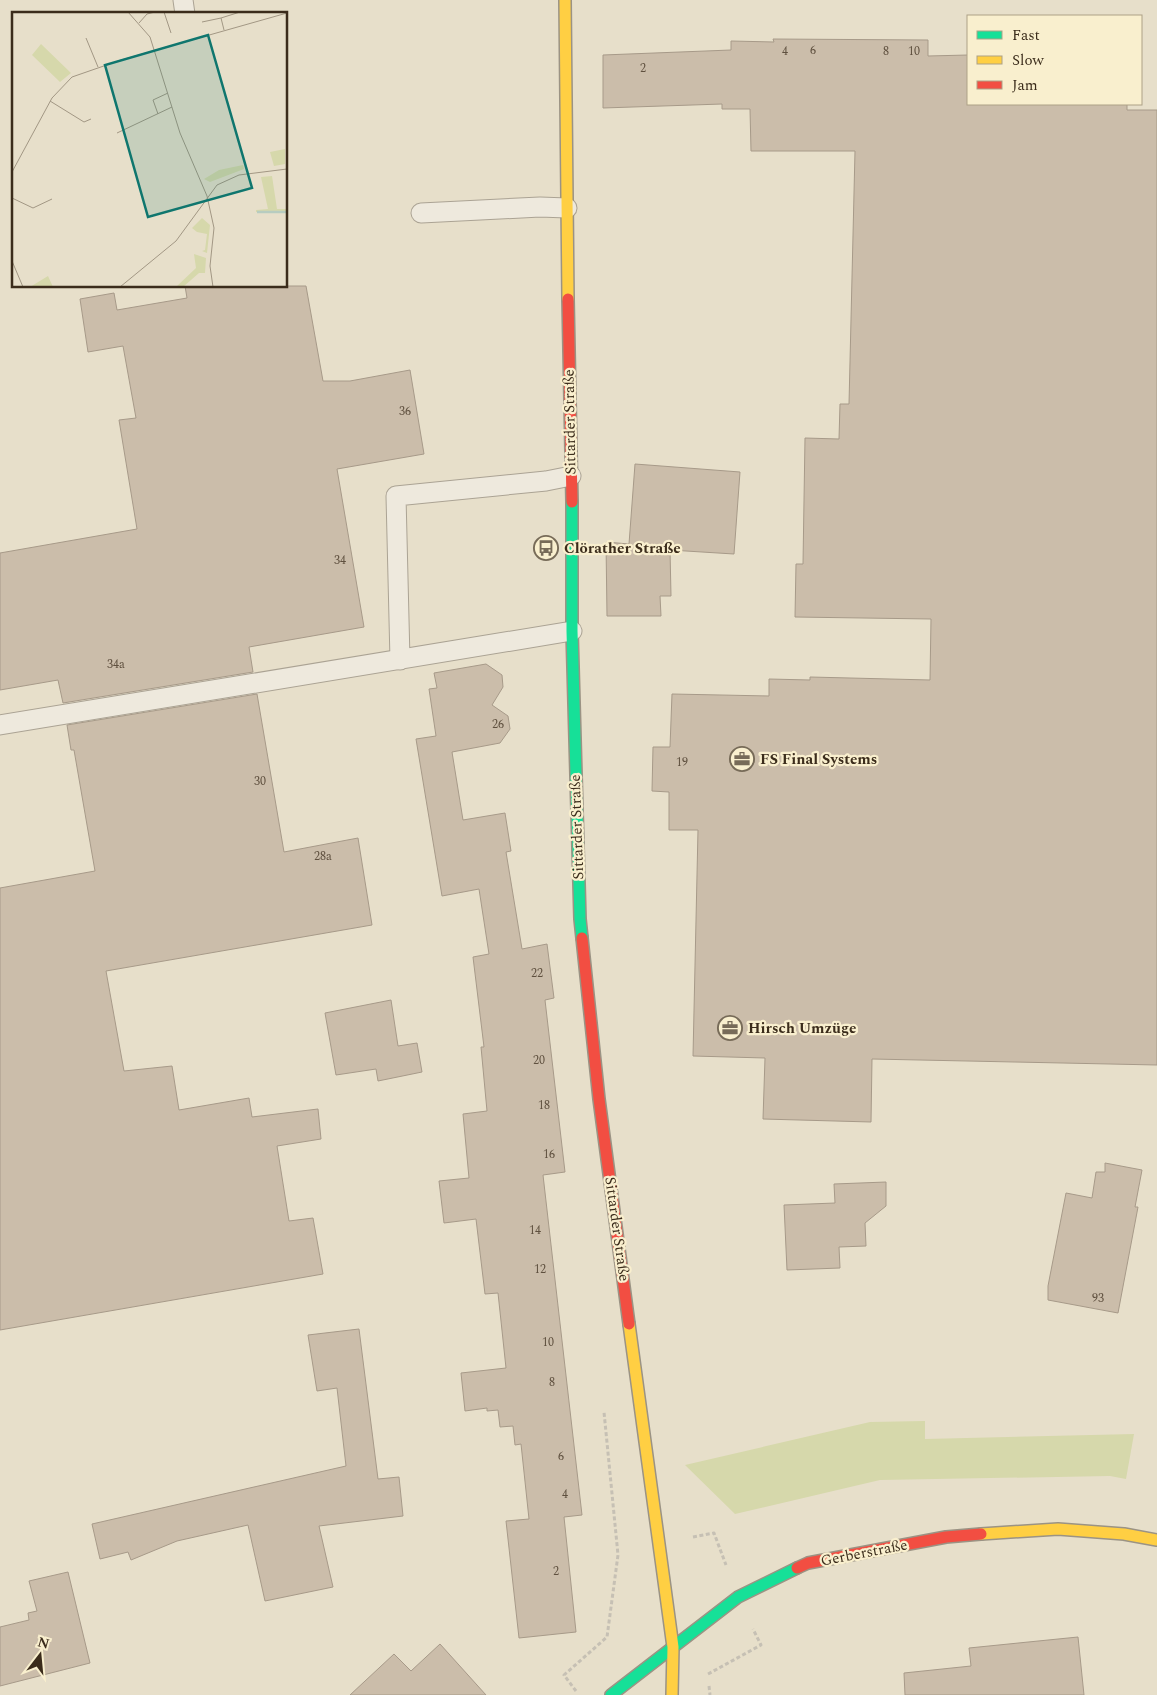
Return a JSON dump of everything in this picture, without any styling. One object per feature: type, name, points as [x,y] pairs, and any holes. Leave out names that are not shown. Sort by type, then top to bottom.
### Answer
[{"type":"street","name":"Sittarder Straße","points":[[566,0],[567,208],[573,534],[572,631],[580,919],[599,1099],[673,1647],[672,1695]]},
{"type":"street","name":"Gerberstraße","points":[[611,1695],[738,1597],[808,1564],[946,1537],[1058,1529],[1124,1534],[1157,1540]]},
{"type":"lane","points":[[421,213],[540,207],[567,208]]},
{"type":"lane","points":[[400,660],[396,496],[546,481],[571,476]]},
{"type":"lane","points":[[0,725],[572,631]]},
{"type":"path","points":[[688,1529],[691,1538],[714,1533],[738,1597],[761,1645],[708,1674],[710,1695]]},
{"type":"path","points":[[580,1695],[564,1675],[607,1636],[618,1555]]},
{"type":"green space","points":[[925,1421],[925,1439],[1134,1434],[1126,1479],[1110,1476],[880,1480],[735,1514],[685,1465],[870,1422]]},
{"type":"building","points":[[773,39],[928,40],[928,56],[967,55],[967,105],[1127,105],[1127,110],[1157,110],[1157,1065],[872,1059],[871,1122],[763,1119],[765,1058],[693,1056],[698,830],[669,830],[669,792],[652,791],[653,747],[670,747],[672,694],[769,696],[769,679],[810,680],[810,677],[930,680],[931,619],[795,617],[796,564],[803,564],[805,438],[839,439],[840,404],[849,404],[855,151],[751,151],[750,109],[722,109],[722,104],[603,108],[603,55],[731,50],[731,41],[774,42]]},
{"type":"building","points":[[288,286],[306,286],[323,381],[350,381],[410,370],[424,454],[337,469],[364,627],[249,647],[253,672],[63,703],[58,680],[0,690],[0,553],[137,529],[119,420],[136,418],[123,346],[88,352],[80,299],[114,293],[117,310],[187,298],[185,288],[288,288]]},
{"type":"building","points":[[635,464],[740,472],[734,554],[670,550],[671,596],[660,596],[661,616],[607,616],[606,542],[629,544]]},
{"type":"building","points":[[486,664],[502,675],[503,687],[492,705],[508,716],[510,729],[500,743],[452,752],[463,820],[505,813],[511,851],[506,852],[522,949],[547,944],[554,998],[545,1000],[565,1172],[543,1175],[582,1515],[564,1517],[576,1632],[519,1638],[506,1521],[529,1519],[521,1444],[515,1445],[513,1426],[500,1427],[498,1410],[487,1411],[487,1408],[465,1411],[461,1373],[506,1368],[498,1293],[485,1294],[476,1219],[444,1223],[439,1181],[469,1178],[463,1114],[487,1111],[481,1047],[484,1047],[473,957],[489,954],[479,889],[442,896],[416,739],[436,736],[429,689],[437,688],[434,673]]},
{"type":"building","points":[[257,694],[284,852],[358,838],[372,925],[106,971],[124,1071],[172,1066],[179,1110],[249,1098],[252,1117],[318,1109],[321,1139],[277,1146],[289,1221],[313,1218],[323,1274],[0,1330],[0,888],[95,871],[74,750],[71,750],[67,725]]},
{"type":"building","points":[[391,1000],[398,1046],[417,1043],[422,1072],[378,1081],[376,1069],[336,1075],[325,1013]]},
{"type":"building","points":[[1105,1163],[1142,1170],[1135,1207],[1138,1207],[1118,1313],[1048,1300],[1048,1286],[1066,1193],[1092,1198],[1096,1172],[1105,1172]]},
{"type":"building","points":[[886,1182],[886,1206],[865,1223],[866,1246],[839,1247],[840,1268],[787,1270],[784,1205],[835,1203],[834,1184]]},
{"type":"building","points":[[359,1329],[378,1479],[399,1477],[403,1516],[319,1526],[333,1587],[265,1601],[248,1525],[177,1541],[131,1560],[128,1552],[100,1559],[92,1524],[346,1466],[337,1388],[317,1391],[308,1335]]},
{"type":"building","points":[[68,1572],[90,1663],[0,1686],[0,1627],[29,1620],[28,1613],[37,1611],[29,1581]]},
{"type":"building","points":[[1078,1637],[1084,1695],[905,1695],[904,1673],[971,1666],[969,1648]]},
{"type":"building","points":[[440,1644],[486,1695],[350,1695],[394,1654],[411,1671]]},
{"type":"traffic: fast","points":[[572,502],[572,631],[582,938]]},
{"type":"traffic: fast","points":[[611,1695],[738,1597],[797,1568]]},
{"type":"traffic: slow","points":[[565,0],[568,299]]},
{"type":"traffic: slow","points":[[629,1324],[673,1647],[672,1695]]},
{"type":"traffic: slow","points":[[981,1534],[1058,1529],[1124,1534],[1157,1540]]},
{"type":"traffic: jam","points":[[568,299],[572,502]]},
{"type":"traffic: jam","points":[[582,938],[599,1099],[629,1324]]},
{"type":"traffic: jam","points":[[797,1568],[808,1563],[946,1537],[981,1534]]},
{"type":"place","name":"Clörather Straße","points":[[546,548]]},
{"type":"place","name":"FS Final Systems","points":[[742,759]]},
{"type":"place","name":"Hirsch Umzüge","points":[[730,1028]]}]
